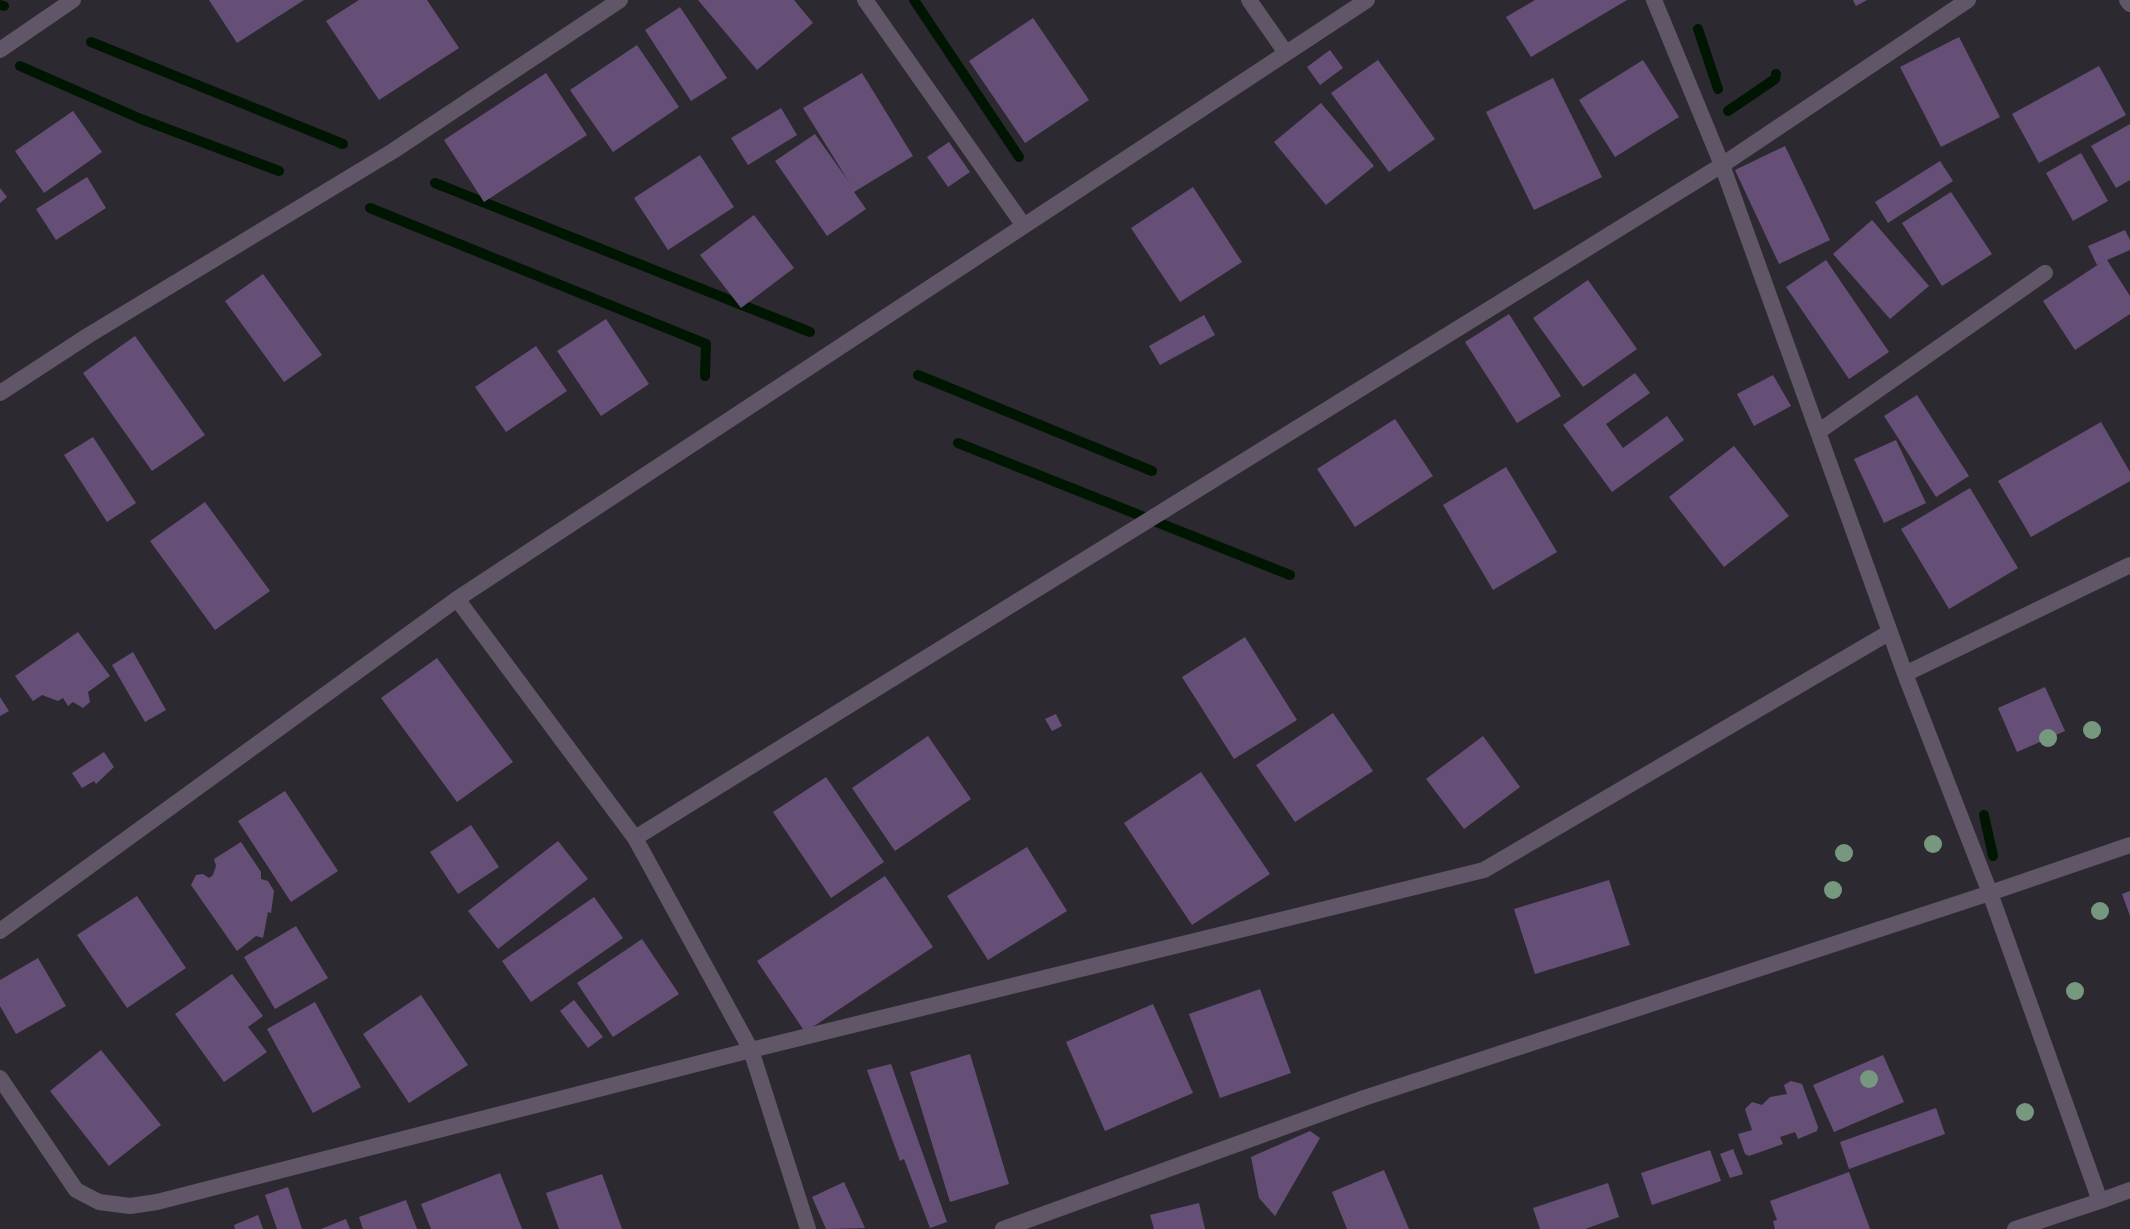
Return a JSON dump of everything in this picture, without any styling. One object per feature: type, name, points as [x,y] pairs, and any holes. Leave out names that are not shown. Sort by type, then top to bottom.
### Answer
[{"type":"street","points":[[0,50],[73,0]]},
{"type":"street","points":[[0,393],[89,335],[393,152],[620,0]]},
{"type":"street","points":[[865,0],[1024,226]]},
{"type":"street","points":[[1249,0],[1286,53]]},
{"type":"street","points":[[0,931],[457,599],[1367,0]]},
{"type":"street","points":[[1654,0],[1722,165],[1905,674],[1990,893],[2100,1201]]},
{"type":"street","points":[[635,838],[1722,165],[1968,0]]},
{"type":"street","points":[[2127,0],[2130,4]]},
{"type":"street","points":[[1818,432],[2044,273]]},
{"type":"street","points":[[1905,674],[2130,565]]},
{"type":"street","points":[[457,599],[635,838],[751,1050],[808,1229]]},
{"type":"street","points":[[0,1078],[76,1190],[99,1202],[130,1206],[169,1199],[751,1050],[1484,870],[1890,632]]},
{"type":"street","points":[[1003,1229],[1364,1098],[2130,845]]},
{"type":"street","points":[[2015,1229],[2130,1190]]},
{"type":"building","points":[[209,0],[304,0],[237,43]]},
{"type":"building","points":[[359,0],[427,0],[459,48],[379,100],[326,21]]},
{"type":"building","points":[[698,0],[794,0],[813,23],[757,70]]},
{"type":"building","points":[[1535,0],[1627,0],[1531,57],[1506,17]]},
{"type":"building","points":[[1853,0],[1867,0],[1856,6]]},
{"type":"building","points":[[680,7],[727,78],[691,101],[645,30]]},
{"type":"building","points":[[1033,18],[1089,100],[1025,143],[969,61]]},
{"type":"building","points":[[1959,37],[2000,117],[1941,147],[1900,67]]},
{"type":"building","points":[[637,45],[679,107],[613,152],[570,90]]},
{"type":"building","points":[[1330,50],[1343,68],[1320,85],[1307,67]]},
{"type":"building","points":[[1378,60],[1435,139],[1389,172],[1331,93]]},
{"type":"building","points":[[1643,60],[1679,117],[1615,157],[1579,100]]},
{"type":"building","points":[[2099,66],[2126,115],[2039,163],[2012,114]]},
{"type":"building","points":[[546,73],[587,135],[484,202],[444,140]]},
{"type":"building","points":[[862,73],[913,156],[854,192],[866,209],[827,236],[775,161],[815,134],[849,182],[803,108]]},
{"type":"building","points":[[1553,78],[1602,177],[1534,210],[1486,112]]},
{"type":"building","points":[[1321,103],[1374,166],[1326,205],[1274,142]]},
{"type":"building","points":[[781,108],[797,135],[748,165],[731,138]]},
{"type":"building","points":[[73,111],[102,152],[44,193],[15,151]]},
{"type":"building","points":[[2130,124],[2130,180],[2116,188],[2091,146]]},
{"type":"building","points":[[949,142],[970,172],[948,187],[927,157]]},
{"type":"building","points":[[1785,146],[1830,240],[1779,264],[1735,170]]},
{"type":"building","points":[[2081,153],[2108,201],[2073,221],[2046,173]]},
{"type":"building","points":[[700,155],[734,207],[668,250],[634,198]]},
{"type":"building","points":[[1940,161],[1953,181],[1888,223],[1875,202]]},
{"type":"building","points":[[87,177],[106,208],[56,240],[36,209]]},
{"type":"building","points":[[1193,187],[1242,262],[1180,302],[1131,228]]},
{"type":"building","points":[[0,188],[7,197],[0,203]]},
{"type":"building","points":[[1951,192],[1992,254],[1942,286],[1902,223]]},
{"type":"building","points":[[754,215],[794,268],[741,308],[700,255]]},
{"type":"building","points":[[1872,220],[1929,286],[1890,319],[1833,254]]},
{"type":"building","points":[[2125,230],[2130,240],[2130,250],[2107,260],[2130,296],[2130,314],[2075,350],[2043,301],[2102,262],[2097,265],[2088,246]]},
{"type":"building","points":[[1826,260],[1889,352],[1849,379],[1786,287]]},
{"type":"building","points":[[263,274],[322,355],[284,382],[225,301]]},
{"type":"building","points":[[1588,280],[1637,349],[1583,387],[1533,318]]},
{"type":"building","points":[[1509,314],[1561,396],[1517,423],[1465,342]]},
{"type":"building","points":[[1204,315],[1215,335],[1160,365],[1149,346]]},
{"type":"building","points":[[606,319],[649,384],[601,416],[557,351]]},
{"type":"building","points":[[135,336],[205,435],[152,471],[83,373]]},
{"type":"building","points":[[536,346],[567,391],[506,432],[475,387]]},
{"type":"building","points":[[1635,373],[1650,393],[1606,424],[1623,448],[1667,416],[1684,440],[1612,492],[1563,425]]},
{"type":"building","points":[[1773,375],[1791,406],[1754,426],[1737,394]]},
{"type":"building","points":[[1917,395],[1969,476],[1936,497],[1884,416]]},
{"type":"building","points":[[1395,419],[1433,476],[1355,527],[1317,469]]},
{"type":"building","points":[[2101,422],[2130,472],[2130,481],[2031,537],[1998,481]]},
{"type":"building","points":[[93,437],[136,503],[107,522],[64,455]]},
{"type":"building","points":[[1896,440],[1926,503],[1884,523],[1854,459]]},
{"type":"building","points":[[1734,446],[1789,516],[1724,567],[1669,497]]},
{"type":"building","points":[[1506,467],[1557,552],[1493,590],[1443,505]]},
{"type":"building","points":[[1970,488],[2018,568],[1949,609],[1901,529]]},
{"type":"building","points":[[205,502],[270,591],[215,630],[150,541]]},
{"type":"building","points":[[78,632],[110,676],[88,692],[90,702],[83,708],[73,702],[68,706],[63,698],[58,701],[42,695],[33,701],[15,676]]},
{"type":"building","points":[[1245,637],[1297,720],[1234,759],[1182,677]]},
{"type":"building","points":[[133,652],[166,710],[145,722],[112,665]]},
{"type":"building","points":[[437,658],[513,762],[457,802],[381,698]]},
{"type":"building","points":[[2045,687],[2065,731],[2017,752],[1998,708]]},
{"type":"building","points":[[0,697],[9,711],[0,716]]},
{"type":"building","points":[[1333,713],[1373,771],[1295,822],[1256,765]]},
{"type":"building","points":[[1056,714],[1062,726],[1052,731],[1045,719]]},
{"type":"building","points":[[928,736],[971,799],[895,851],[852,788]]},
{"type":"building","points":[[1483,736],[1520,787],[1464,829],[1426,779]]},
{"type":"building","points":[[104,752],[114,767],[96,784],[94,781],[82,788],[72,773]]},
{"type":"building","points":[[1201,772],[1270,874],[1192,925],[1124,823]]},
{"type":"building","points":[[826,777],[884,862],[831,898],[773,812]]},
{"type":"building","points":[[285,791],[338,871],[291,902],[238,821]]},
{"type":"building","points":[[471,825],[499,867],[458,894],[430,852]]},
{"type":"building","points":[[558,841],[588,879],[498,949],[468,911]]},
{"type":"building","points":[[241,842],[261,872],[261,879],[268,881],[274,891],[271,913],[268,912],[263,938],[256,936],[237,951],[191,885],[196,875],[203,874],[209,878],[213,875],[216,866],[214,859]]},
{"type":"building","points":[[1027,847],[1067,911],[988,960],[947,896]]},
{"type":"building","points":[[885,876],[933,947],[805,1032],[757,961]]},
{"type":"building","points":[[1609,880],[1630,945],[1535,974],[1514,909]]},
{"type":"building","points":[[2130,891],[2130,916],[2122,894]]},
{"type":"building","points":[[137,896],[186,968],[127,1008],[77,935]]},
{"type":"building","points":[[594,897],[623,938],[531,1002],[502,961]]},
{"type":"building","points":[[296,926],[328,978],[275,1009],[244,957]]},
{"type":"building","points":[[642,939],[679,994],[613,1037],[577,983]]},
{"type":"building","points":[[38,958],[66,1006],[16,1034],[0,1006],[0,980]]},
{"type":"building","points":[[232,974],[263,1016],[248,1027],[267,1052],[224,1082],[175,1014]]},
{"type":"building","points":[[1260,989],[1291,1073],[1220,1098],[1189,1014]]},
{"type":"building","points":[[421,995],[468,1065],[409,1103],[363,1034]]},
{"type":"building","points":[[574,1000],[603,1037],[588,1048],[560,1011]]},
{"type":"building","points":[[315,1002],[361,1087],[313,1113],[267,1029]]},
{"type":"building","points":[[1153,1004],[1193,1093],[1105,1131],[1066,1042]]},
{"type":"building","points":[[101,1050],[161,1125],[109,1166],[50,1091]]},
{"type":"building","points":[[970,1054],[1009,1184],[950,1202],[910,1072]]},
{"type":"building","points":[[1883,1055],[1904,1102],[1834,1132],[1813,1085]]},
{"type":"building","points":[[891,1064],[947,1222],[930,1228],[904,1159],[900,1161],[867,1070]]},
{"type":"building","points":[[1791,1081],[1802,1084],[1818,1127],[1817,1131],[1798,1139],[1795,1132],[1780,1137],[1783,1144],[1749,1156],[1745,1154],[1738,1134],[1752,1130],[1745,1109],[1752,1102],[1762,1105],[1770,1097],[1787,1094],[1784,1085]]},
{"type":"building","points":[[1936,1108],[1945,1134],[1849,1169],[1840,1142]]},
{"type":"building","points":[[1310,1131],[1320,1138],[1275,1216],[1259,1198],[1251,1157]]},
{"type":"building","points":[[1733,1149],[1743,1174],[1730,1178],[1720,1154]]},
{"type":"building","points":[[1710,1150],[1721,1181],[1652,1205],[1641,1173]]},
{"type":"building","points":[[1384,1170],[1409,1229],[1347,1229],[1332,1192]]},
{"type":"building","points":[[1849,1172],[1870,1229],[1775,1229],[1773,1221],[1777,1220],[1770,1201]]},
{"type":"building","points":[[500,1173],[522,1229],[431,1229],[421,1204]]},
{"type":"building","points":[[602,1174],[622,1229],[559,1229],[546,1193]]},
{"type":"building","points":[[844,1182],[865,1228],[826,1229],[812,1197]]},
{"type":"building","points":[[1608,1183],[1619,1217],[1585,1229],[1540,1229],[1533,1208]]},
{"type":"building","points":[[288,1187],[302,1229],[277,1229],[265,1195]]},
{"type":"building","points":[[406,1200],[417,1229],[363,1229],[359,1217]]},
{"type":"building","points":[[1199,1203],[1205,1229],[1154,1229],[1150,1215]]},
{"type":"building","points":[[258,1215],[263,1229],[235,1229],[234,1225]]},
{"type":"building","points":[[346,1219],[350,1229],[321,1229]]},
{"type":"waterway","points":[[914,0],[1019,157]]},
{"type":"waterway","points":[[0,5],[4,6]]},
{"type":"waterway","points":[[1698,29],[1718,89]]},
{"type":"waterway","points":[[91,42],[343,144]]},
{"type":"waterway","points":[[20,66],[141,119],[279,171]]},
{"type":"waterway","points":[[1728,111],[1775,79],[1776,74]]},
{"type":"waterway","points":[[435,183],[810,332]]},
{"type":"waterway","points":[[370,208],[706,344],[705,376]]},
{"type":"waterway","points":[[918,375],[1152,471]]},
{"type":"waterway","points":[[958,443],[1290,575]]},
{"type":"waterway","points":[[1984,815],[1993,856]]}]
